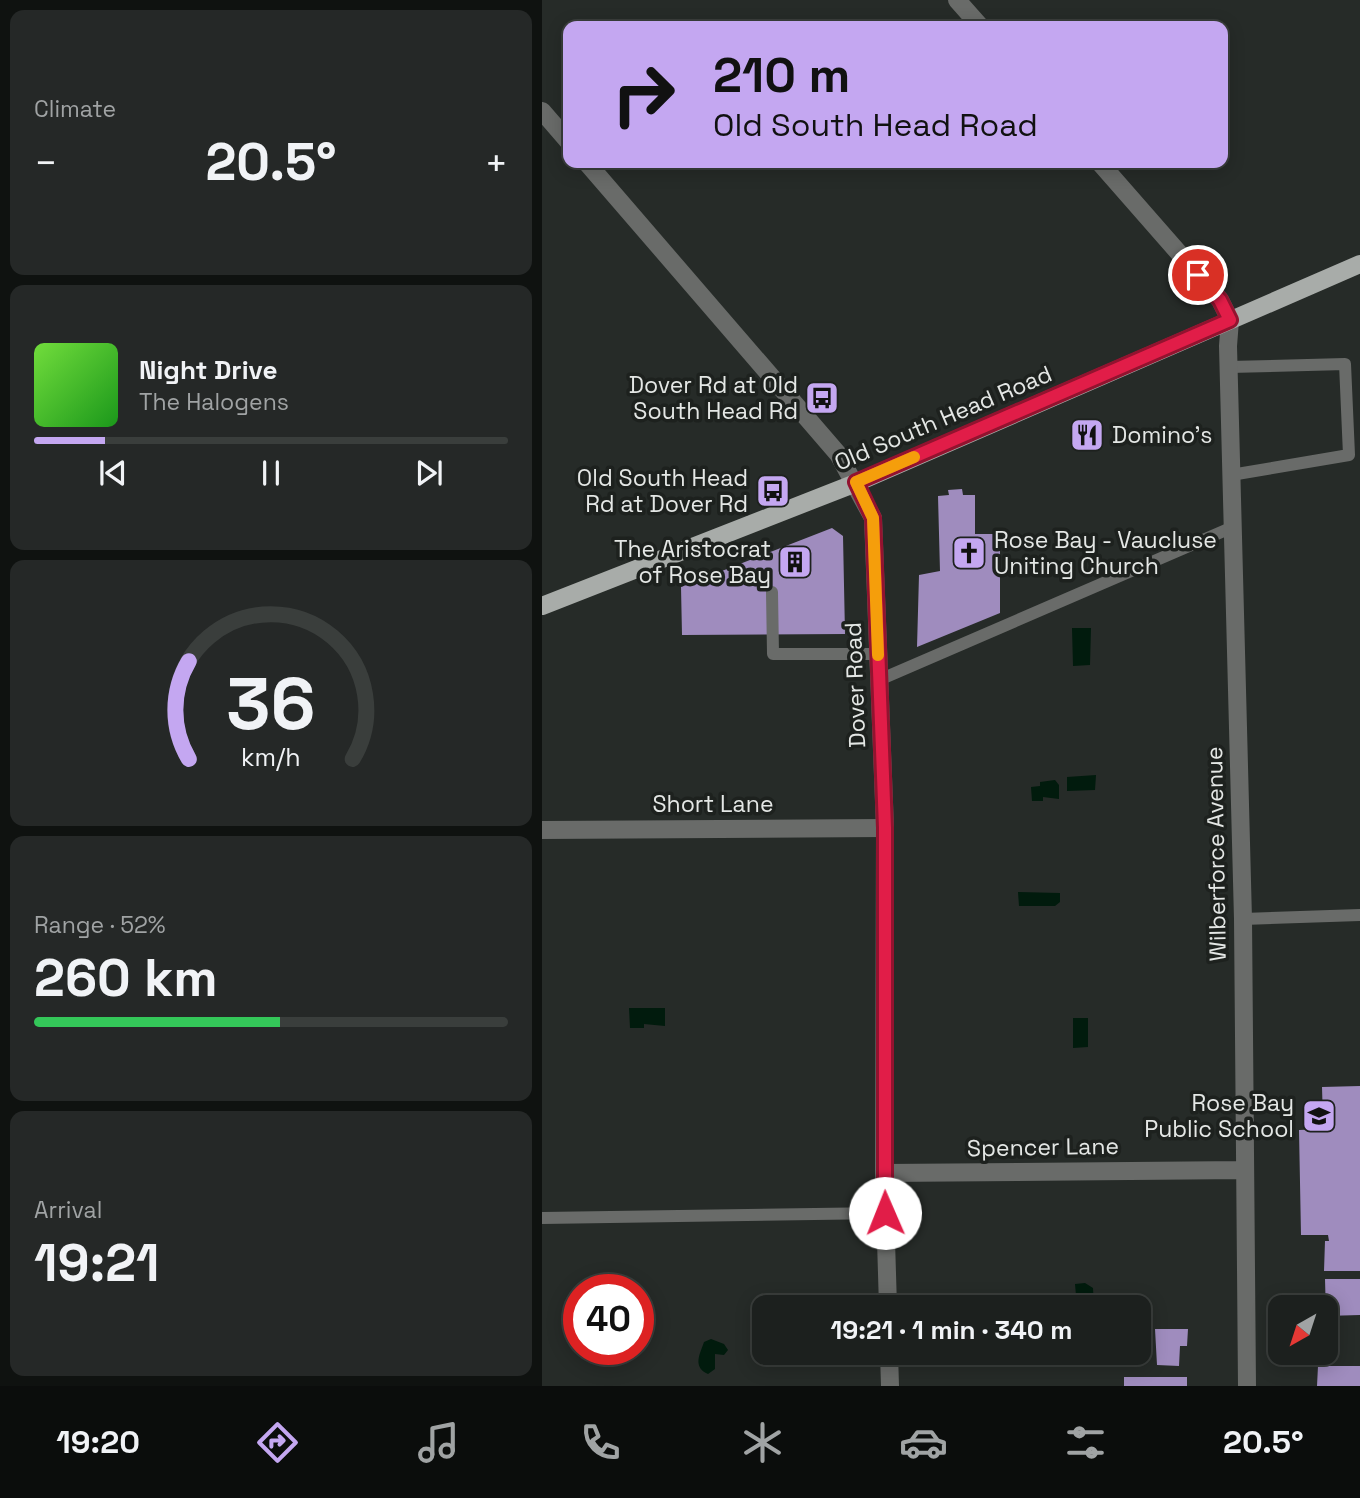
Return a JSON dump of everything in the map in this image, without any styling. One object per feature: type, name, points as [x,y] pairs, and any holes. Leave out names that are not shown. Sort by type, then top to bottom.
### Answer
[{"type":"main road","name":"Old South Head Road","points":[[542,606],[856,482],[1359,264]]},
{"type":"street","points":[[957,0],[976,21]]},
{"type":"street","points":[[542,111],[563,135]]},
{"type":"street","name":"Dover Road","points":[[591,168],[838,454],[856,482],[873,518],[885,828],[884,1173],[888,1295]]},
{"type":"street","points":[[1104,168],[1220,300],[1230,320]]},
{"type":"street","name":"Wilberforce Avenue","points":[[1230,320],[1231,475],[1243,919],[1247,1386]]},
{"type":"street","name":"Short Lane","points":[[542,830],[885,828]]},
{"type":"street","name":"Spencer Lane","points":[[884,1173],[1244,1170]]},
{"type":"street","points":[[889,1365],[890,1386]]},
{"type":"lane","points":[[1229,367],[1345,364],[1349,455],[1231,475]]},
{"type":"lane","points":[[879,680],[1233,527]]},
{"type":"lane","points":[[772,592],[773,654],[878,654]]},
{"type":"lane","points":[[1243,919],[1359,915]]},
{"type":"lane","points":[[542,1218],[885,1213]]},
{"type":"shaded area","points":[[1072,628],[1091,628],[1090,665],[1073,666]]},
{"type":"shaded area","points":[[1096,775],[1095,790],[1067,791],[1067,777]]},
{"type":"shaded area","points":[[1055,780],[1059,785],[1059,799],[1043,797],[1043,801],[1032,801],[1031,787],[1040,786],[1040,782]]},
{"type":"shaded area","points":[[1018,892],[1060,893],[1060,902],[1055,906],[1019,906]]},
{"type":"shaded area","points":[[629,1008],[665,1008],[665,1026],[644,1024],[644,1028],[630,1028]]},
{"type":"shaded area","points":[[1073,1018],[1088,1018],[1088,1047],[1073,1048]]},
{"type":"shaded area","points":[[1085,1283],[1093,1288],[1093,1295],[1076,1295],[1075,1284]]},
{"type":"shaded area","points":[[711,1339],[724,1344],[728,1350],[724,1355],[715,1354],[715,1369],[708,1374],[700,1368],[698,1360],[704,1342]]},
{"type":"building","name":"Rose Bay - Vaucluse Uniting Church","points":[[962,489],[963,495],[975,495],[975,534],[1000,534],[1000,613],[917,647],[919,575],[940,571],[938,496],[949,495],[948,490]]},
{"type":"building","name":"The Aristocrat of Rose Bay","points":[[832,528],[843,536],[845,634],[682,635],[681,587]]},
{"type":"building","points":[[1360,1086],[1360,1271],[1324,1271],[1325,1241],[1329,1241],[1328,1235],[1301,1235],[1299,1130],[1326,1129],[1327,1123],[1323,1122],[1322,1087]]},
{"type":"building","points":[[1325,1279],[1360,1279],[1360,1315],[1338,1316],[1338,1295],[1325,1295]]},
{"type":"building","points":[[1155,1329],[1188,1329],[1187,1346],[1180,1346],[1179,1366],[1157,1365]]},
{"type":"building","points":[[1318,1366],[1360,1366],[1360,1386],[1317,1386]]},
{"type":"building","points":[[1124,1377],[1187,1377],[1187,1386],[1124,1386]]},
{"type":"slow traffic","points":[[878,655],[873,518],[856,482],[914,457]]},
{"type":"place","name":"Dover Rd at Old South Head Rd","points":[[822,398]]},
{"type":"place","name":"Domino's","points":[[1087,435]]},
{"type":"place","name":"Old South Head Rd at Dover Rd","points":[[773,491]]},
{"type":"place","name":"Rose Bay - Vaucluse Uniting Church","points":[[969,553]]},
{"type":"place","name":"The Aristocrat of Rose Bay","points":[[795,562]]},
{"type":"place","name":"Rose Bay Public School","points":[[1319,1116]]},
{"type":"route","points":[[885,1213],[885,828],[874,540],[873,518],[856,482],[1230,320],[1220,300],[1198,275]]}]
